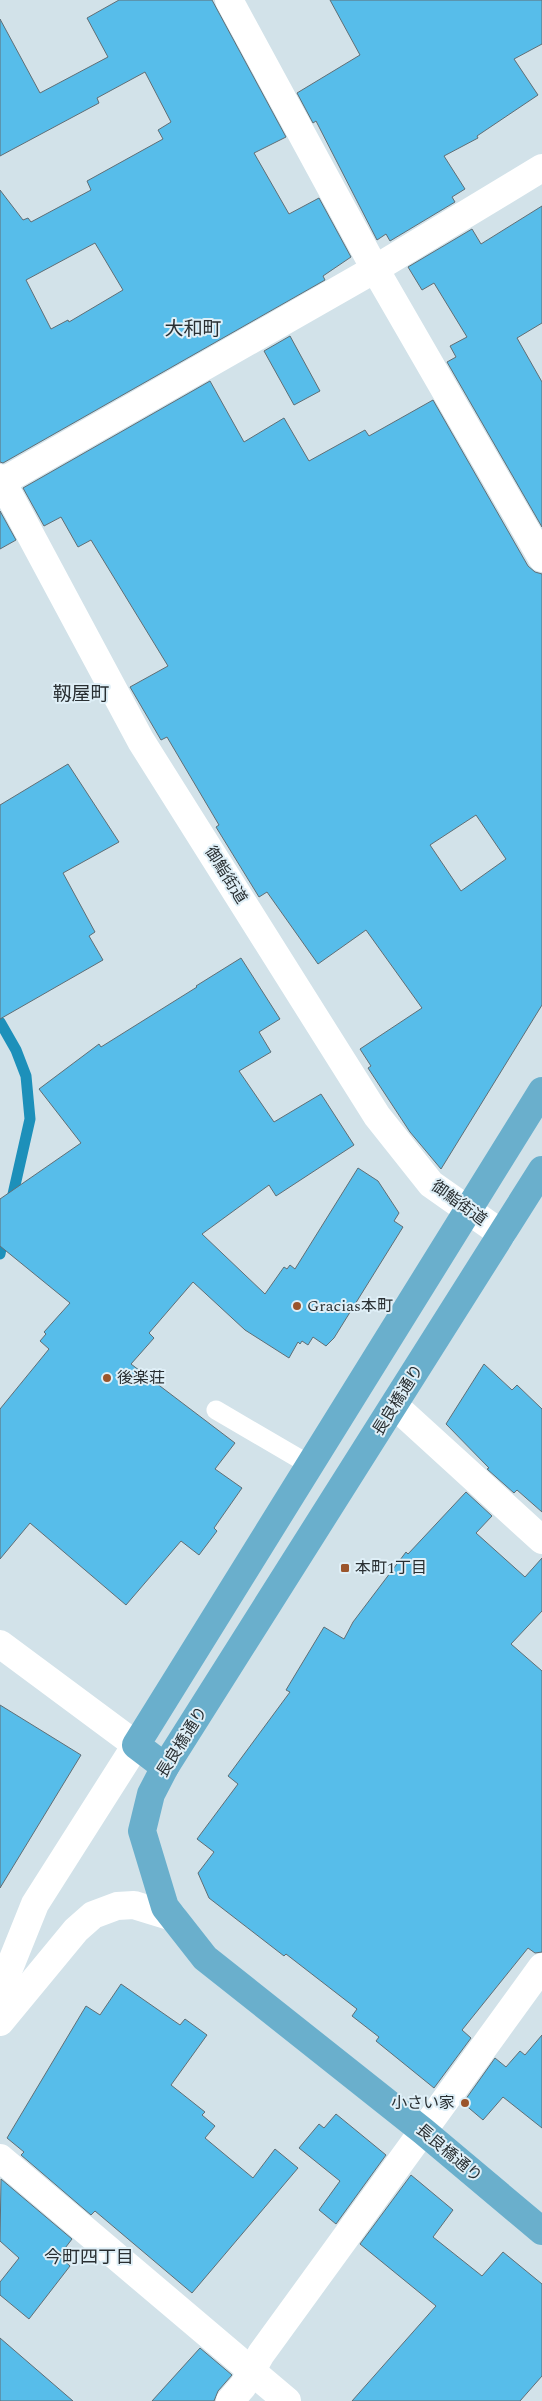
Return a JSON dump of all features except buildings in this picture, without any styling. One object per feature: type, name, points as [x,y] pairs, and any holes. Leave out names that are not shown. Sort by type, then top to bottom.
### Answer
[{"type":"highway","points":[[165,1767],[136,1745],[365,1374],[469,1212],[542,1091]]},
{"type":"highway","name":"長良橋通り","points":[[542,1170],[165,1767],[151,1794],[142,1831],[165,1907],[205,1958],[423,2131],[542,2231]]},
{"type":"street","points":[[229,0],[375,269],[542,558]]},
{"type":"street","points":[[1,481],[375,269],[542,168]]},
{"type":"street","name":"御鮨街道","points":[[1,481],[141,741],[377,1116],[431,1184],[502,1234]]},
{"type":"street","points":[[394,1405],[542,1540]]},
{"type":"street","points":[[0,1644],[136,1745],[35,1904],[0,1991]]},
{"type":"street","points":[[0,2022],[76,1930],[93,1915],[117,1906],[134,1905],[173,1917]]},
{"type":"street","points":[[230,2401],[253,2371],[261,2354],[542,1967]]},
{"type":"street","points":[[0,2158],[287,2401]]},
{"type":"lane","points":[[216,1410],[310,1465]]},
{"type":"waterway","points":[[0,1022],[16,1050],[26,1076],[30,1119],[11,1203]]},
{"type":"waterway","points":[[0,1254],[4,1233]]},
{"type":"place","name":"Gracias本町","points":[[297,1306]]},
{"type":"place","name":"後楽荘","points":[[107,1378]]},
{"type":"place","name":"本町1丁目","points":[[345,1568]]},
{"type":"place","name":"小さい家","points":[[465,2103]]},
{"type":"district","name":"大和町","points":[[193,329]]},
{"type":"district","name":"靱屋町","points":[[81,694]]},
{"type":"district","name":"今町四丁目","points":[[89,2257]]}]
